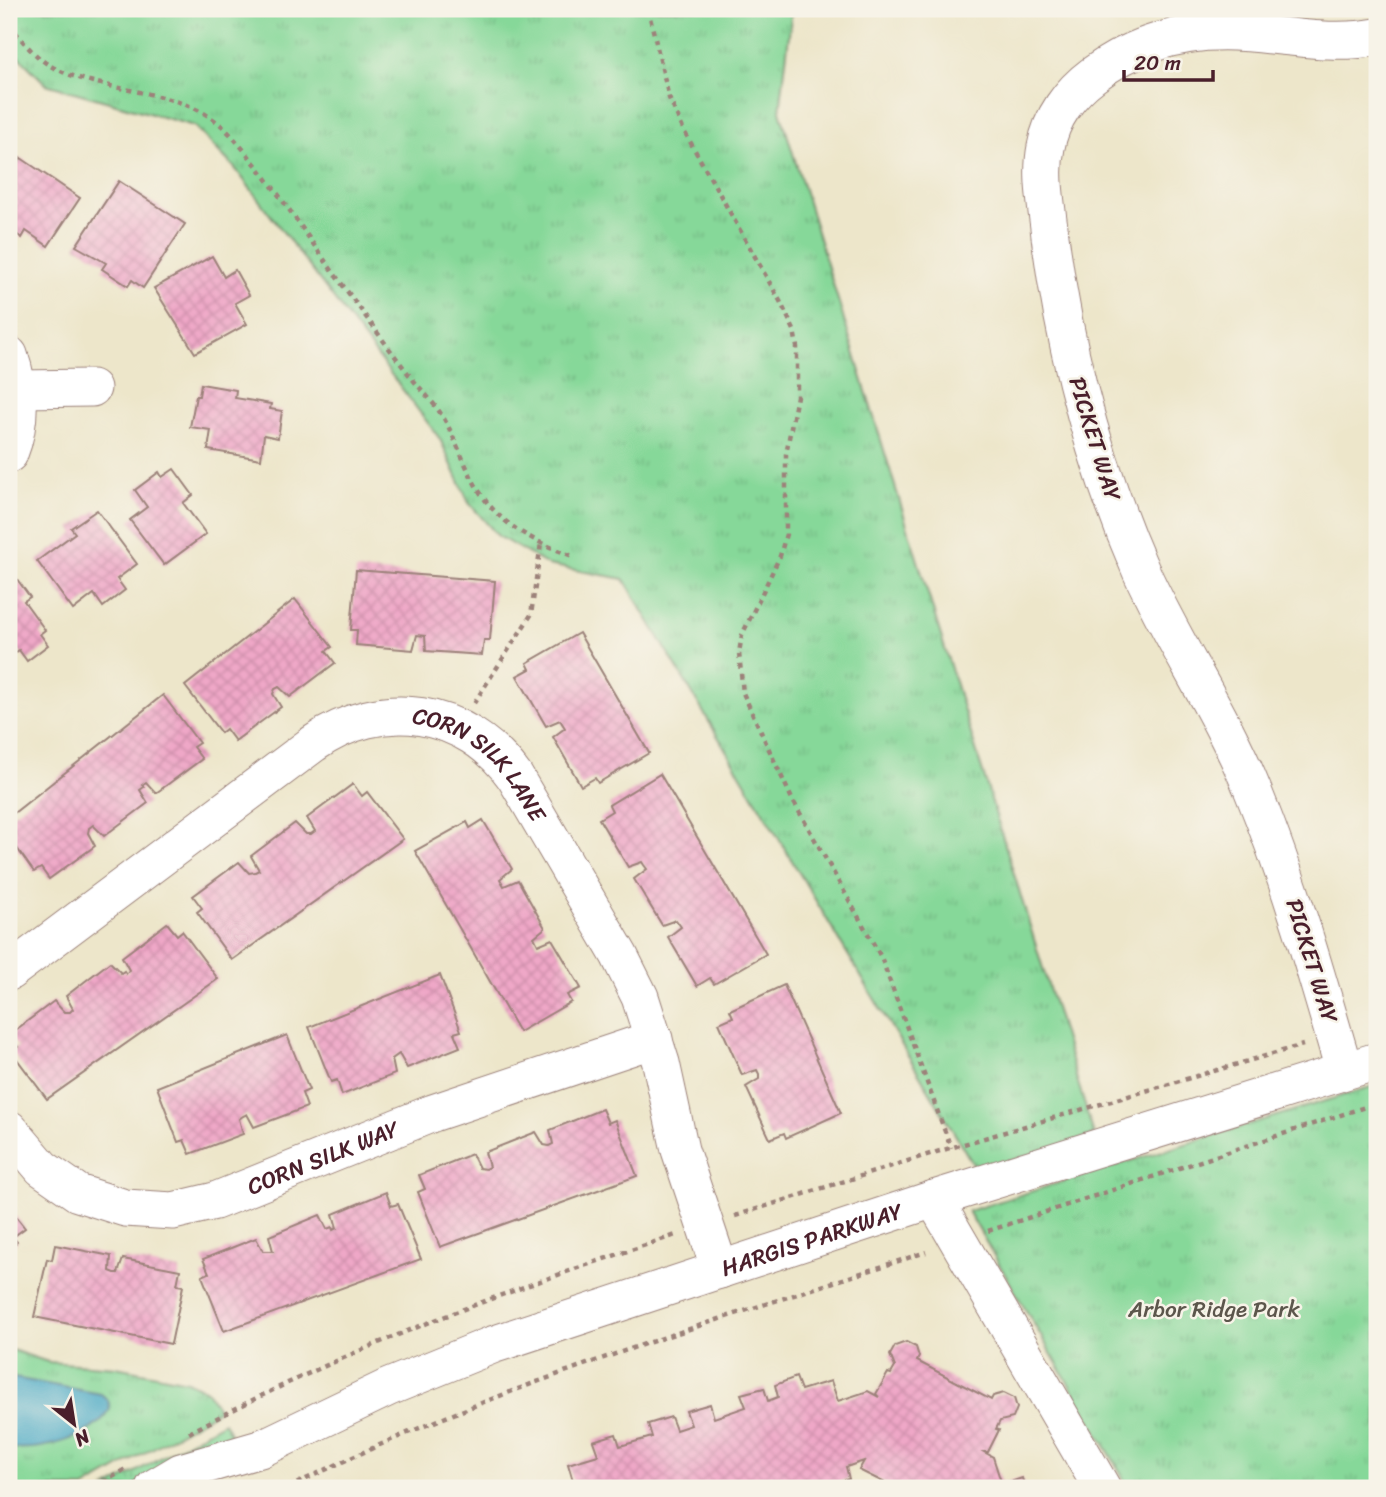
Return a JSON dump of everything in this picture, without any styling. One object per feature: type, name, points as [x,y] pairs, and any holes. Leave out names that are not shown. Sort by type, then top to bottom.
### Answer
[{"type":"street","name":"PICKET WAY","points":[[1361,1066],[1304,930],[1252,787],[1142,572],[1094,446],[1076,383],[1054,264],[1044,188],[1045,148],[1051,128],[1074,90],[1095,73],[1144,45],[1213,32],[1329,42],[1377,37]]},
{"type":"street","points":[[9,454],[18,420],[14,372],[92,388]]},
{"type":"street","name":"CORN SILK LANE","points":[[9,972],[313,744],[339,728],[373,717],[398,713],[435,719],[462,729],[490,748],[519,783],[620,955],[640,997],[654,1039],[680,1150],[720,1270]]},
{"type":"street","name":"CORN SILK WAY","points":[[9,1129],[42,1168],[78,1193],[136,1210],[184,1210],[215,1201],[433,1113],[654,1039]]},
{"type":"street","name":"HARGIS PARKWAY","points":[[142,1477],[181,1472],[261,1450],[389,1387],[492,1345],[934,1199],[1361,1066]]},
{"type":"street","points":[[934,1199],[1102,1488]]},
{"type":"street","name":"HARGIS PARKWAY","points":[[214,1488],[261,1450]]},
{"type":"path","points":[[648,9],[669,98],[684,131],[780,300],[794,330],[797,347],[797,396],[786,454],[786,534],[780,556],[742,635],[739,662],[743,693],[792,799],[881,957],[951,1148]]},
{"type":"path","points":[[9,24],[24,43],[49,65],[85,79],[179,103],[207,115],[228,131],[264,175],[442,416],[469,472],[490,506],[509,524],[541,543],[575,557]]},
{"type":"path","points":[[462,729],[477,695],[531,615],[541,543]]},
{"type":"path","points":[[724,1219],[951,1148],[1310,1043]]},
{"type":"path","points":[[288,1488],[344,1460],[523,1385],[1377,1103]]},
{"type":"path","points":[[180,1438],[317,1368],[377,1342],[501,1294],[683,1233]]},
{"type":"path","points":[[95,1488],[142,1477]]},
{"type":"green space","points":[[9,9],[792,9],[780,111],[1094,1135],[977,1171],[624,579],[548,565],[498,536],[469,503],[440,439],[234,167],[194,126],[46,84],[9,47]]},
{"type":"green space","name":"Arbor Ridge Park","points":[[1377,1085],[1377,1488],[1127,1488],[1121,1473],[968,1211]]},
{"type":"green space","points":[[9,1349],[48,1362],[116,1367],[187,1381],[207,1391],[219,1410],[84,1488],[9,1488]]},
{"type":"green space","points":[[224,1422],[231,1435],[131,1488],[107,1488]]},
{"type":"water","points":[[9,1377],[101,1394],[108,1400],[110,1409],[92,1428],[65,1441],[36,1447],[9,1448]]},
{"type":"building","points":[[21,158],[80,198],[48,246],[26,231],[22,238],[9,229],[9,177]]},
{"type":"building","points":[[119,181],[185,224],[143,288],[132,280],[128,286],[102,269],[106,263],[76,246]]},
{"type":"building","points":[[212,256],[224,277],[235,270],[249,295],[235,303],[247,324],[195,353],[154,288]]},
{"type":"building","points":[[201,384],[236,390],[235,398],[271,404],[270,409],[282,411],[278,438],[264,435],[261,459],[208,450],[211,430],[190,427]]},
{"type":"building","points":[[174,469],[193,495],[183,503],[206,534],[164,565],[130,520],[147,507],[135,490],[159,472],[162,477]]},
{"type":"building","points":[[97,510],[137,564],[117,579],[125,590],[103,607],[94,594],[73,610],[37,561],[75,533],[71,528]]},
{"type":"building","points":[[356,570],[495,581],[490,640],[484,640],[482,655],[426,651],[425,636],[417,635],[413,650],[356,645],[357,630],[351,630]]},
{"type":"building","points":[[11,571],[30,597],[24,601],[45,630],[40,634],[48,645],[27,661],[19,650],[9,658]]},
{"type":"building","points":[[295,599],[332,647],[326,651],[335,663],[290,697],[279,687],[275,689],[273,694],[281,707],[235,741],[226,729],[221,733],[185,686]]},
{"type":"building","points":[[579,633],[649,753],[598,783],[595,778],[581,786],[553,737],[565,728],[560,720],[546,726],[517,676],[530,669],[527,663]]},
{"type":"building","points":[[163,695],[199,743],[193,747],[202,759],[156,793],[146,782],[142,785],[144,787],[140,790],[148,803],[104,836],[93,825],[89,828],[88,833],[95,846],[49,879],[41,868],[34,872],[9,837],[9,817]]},
{"type":"building","points":[[660,774],[766,954],[714,984],[710,978],[697,986],[668,937],[681,927],[676,920],[662,925],[634,879],[647,869],[642,862],[628,867],[599,819],[612,811],[609,805]]},
{"type":"building","points":[[353,784],[362,796],[367,792],[403,839],[232,960],[197,912],[202,908],[193,896],[239,862],[249,873],[259,870],[251,856],[295,823],[306,834],[311,834],[315,831],[307,818]]},
{"type":"building","points":[[483,820],[512,869],[500,879],[504,886],[518,880],[545,928],[534,937],[538,945],[552,939],[581,988],[567,995],[571,1002],[519,1032],[415,851],[467,822],[470,828]]},
{"type":"building","points":[[167,923],[177,935],[182,931],[218,979],[47,1099],[11,1051],[18,1047],[9,1035],[54,1001],[64,1012],[70,1012],[73,1009],[66,996],[110,962],[121,973],[124,971],[126,974],[129,970],[122,957]]},
{"type":"building","points":[[440,975],[461,1031],[454,1033],[460,1047],[407,1068],[399,1054],[392,1059],[395,1074],[342,1095],[337,1080],[331,1082],[309,1027]]},
{"type":"building","points":[[784,985],[841,1113],[786,1138],[784,1133],[770,1139],[746,1087],[759,1079],[759,1074],[757,1070],[742,1075],[719,1023],[733,1017],[730,1010]]},
{"type":"building","points":[[287,1035],[309,1090],[302,1093],[307,1107],[254,1127],[247,1114],[239,1119],[243,1134],[190,1154],[184,1140],[178,1142],[157,1087]]},
{"type":"building","points":[[602,1109],[608,1123],[615,1120],[637,1176],[440,1247],[418,1192],[425,1189],[419,1175],[472,1154],[479,1168],[485,1169],[489,1167],[485,1152],[536,1132],[544,1145],[549,1146],[553,1144],[550,1130]]},
{"type":"building","points":[[386,1192],[391,1206],[398,1204],[421,1259],[224,1331],[202,1276],[209,1273],[203,1259],[256,1238],[263,1251],[273,1251],[269,1236],[320,1215],[327,1229],[332,1227],[333,1230],[337,1228],[333,1214]]},
{"type":"building","points":[[9,1208],[25,1228],[13,1237],[17,1242],[9,1249]]},
{"type":"building","points":[[55,1245],[111,1256],[110,1271],[115,1273],[118,1273],[123,1259],[180,1270],[177,1285],[183,1286],[171,1344],[34,1317],[47,1259],[52,1260]]},
{"type":"building","points":[[906,1342],[916,1347],[919,1357],[917,1361],[991,1400],[993,1396],[1004,1393],[1014,1398],[1017,1408],[1013,1418],[1000,1421],[996,1429],[999,1430],[988,1452],[984,1452],[993,1457],[1002,1485],[1022,1478],[1025,1488],[895,1488],[859,1470],[864,1461],[846,1467],[849,1479],[840,1481],[842,1488],[559,1488],[573,1481],[568,1464],[598,1455],[593,1441],[616,1434],[620,1446],[652,1437],[648,1424],[671,1417],[676,1430],[691,1425],[686,1411],[710,1404],[714,1418],[746,1407],[741,1394],[764,1388],[768,1401],[778,1397],[775,1385],[796,1377],[801,1390],[831,1381],[838,1401],[868,1391],[879,1397],[876,1394],[888,1373],[891,1374],[895,1367],[890,1355],[895,1346]]}]
